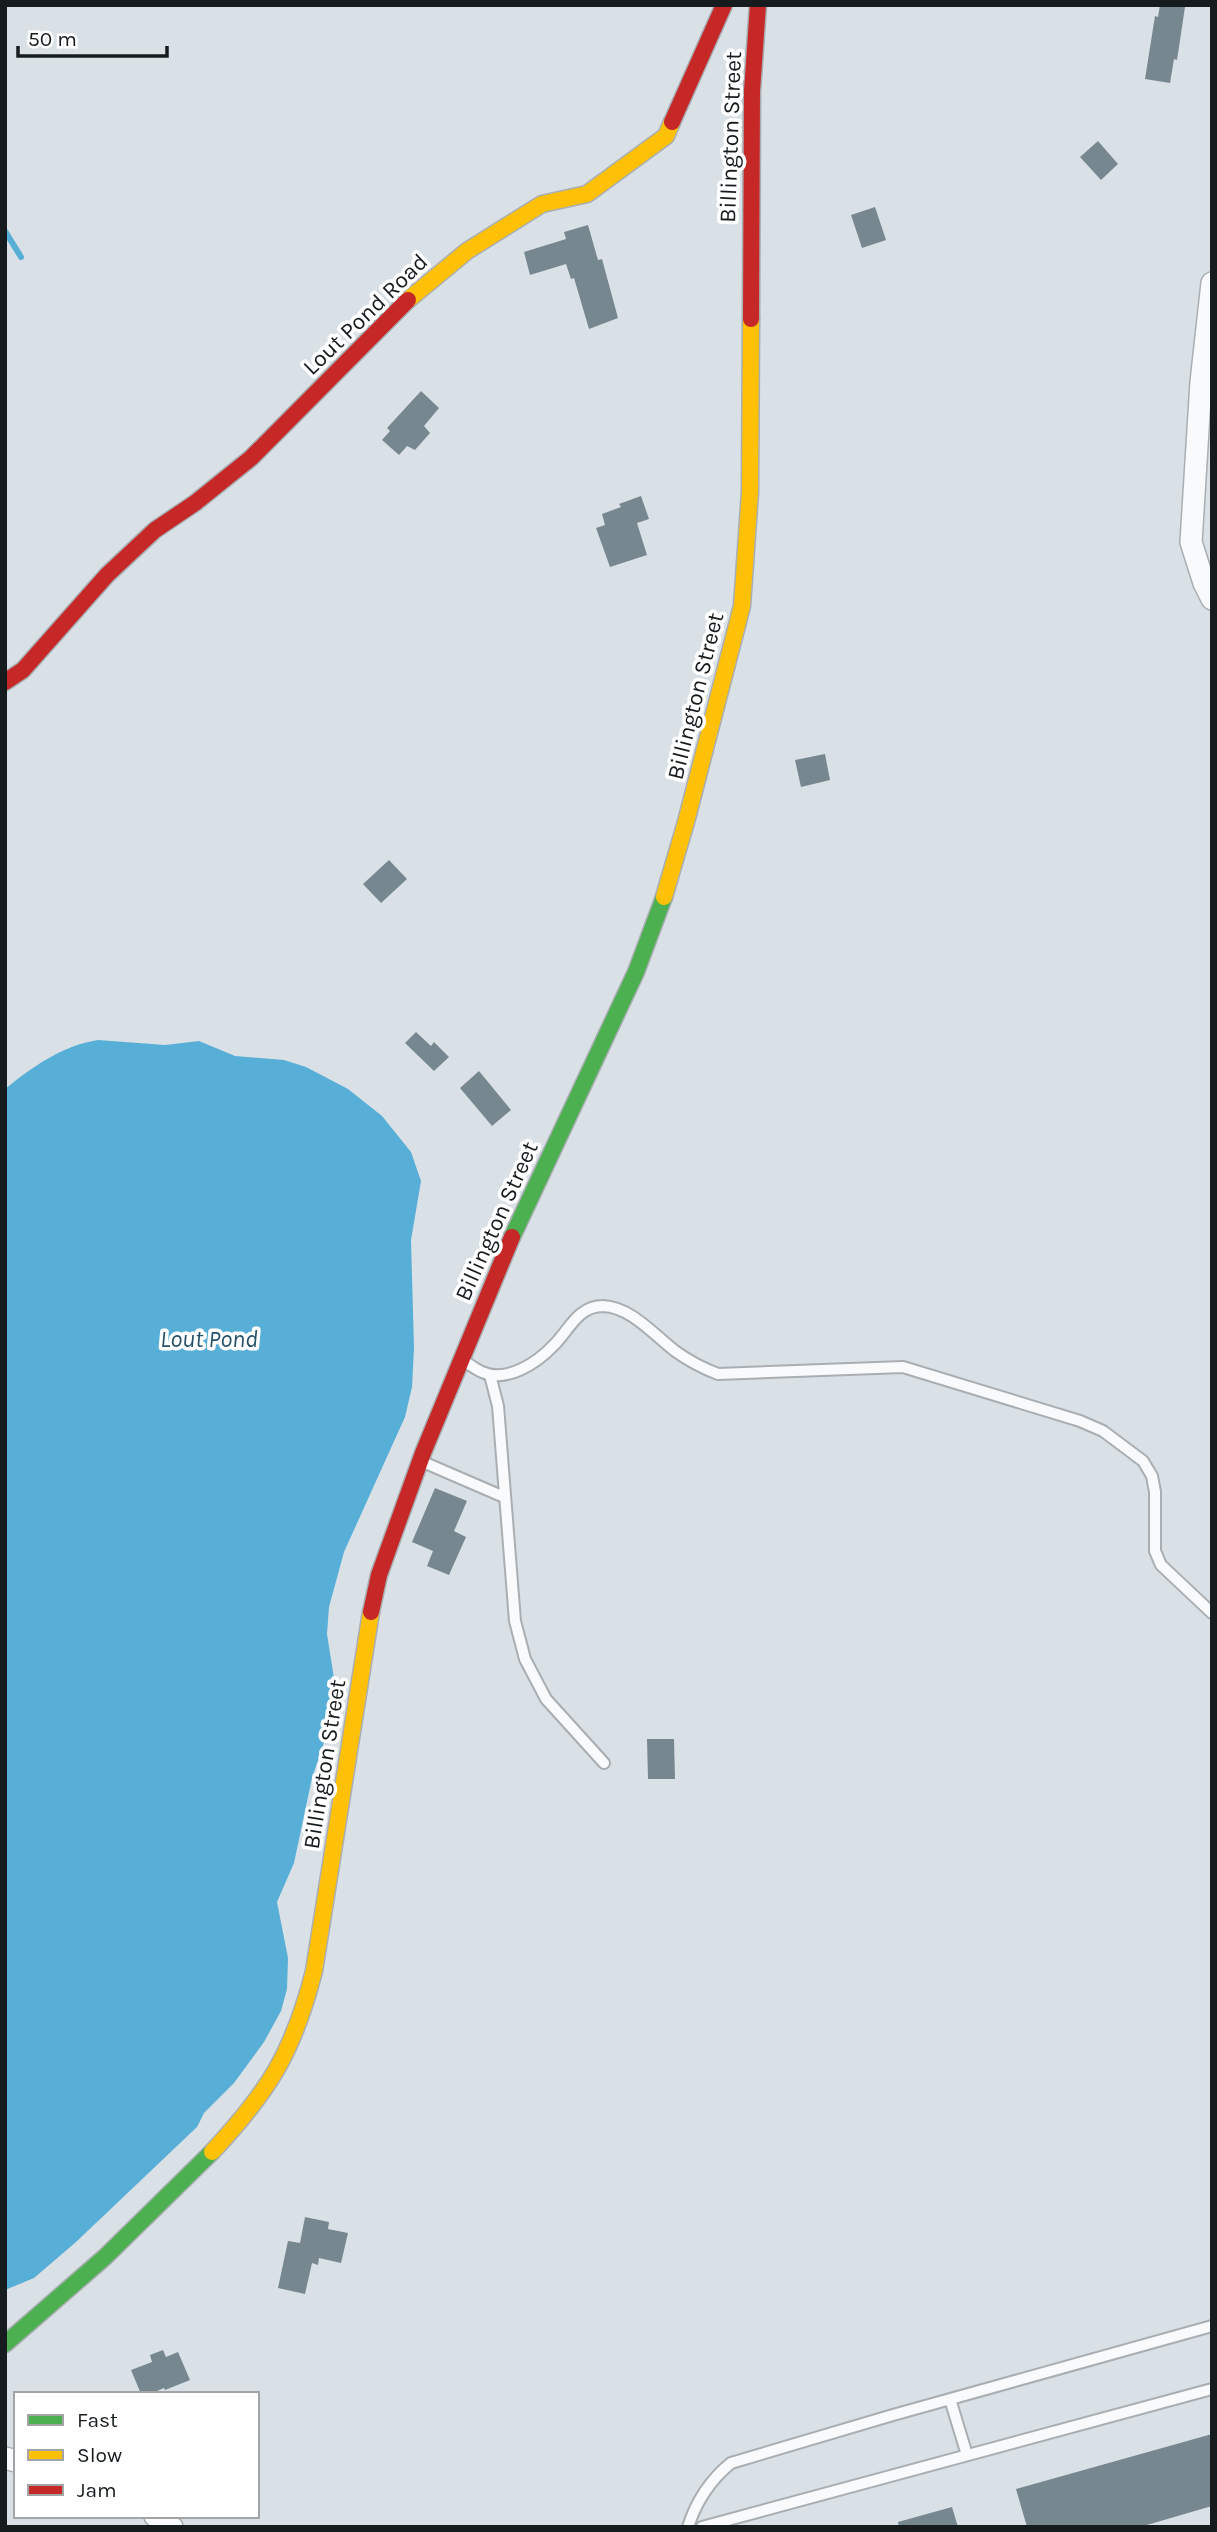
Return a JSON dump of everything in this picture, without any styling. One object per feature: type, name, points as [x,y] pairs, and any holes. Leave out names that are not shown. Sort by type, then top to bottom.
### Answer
[{"type":"street","name":"Lout Pond Road","points":[[5,682],[23,670],[107,575],[155,530],[251,458],[407,300],[467,251],[541,204],[587,194],[666,136],[724,5]]},
{"type":"street","name":"Billington Street","points":[[5,2344],[87,2274],[170,2196],[254,2104],[286,2055],[305,2008],[314,1971],[379,1575],[420,1461],[512,1237],[636,972],[661,907],[687,822],[742,606],[750,492],[751,103],[758,5]]},
{"type":"street","points":[[1212,283],[1201,382],[1191,542],[1212,599]]},
{"type":"lane","points":[[461,1359],[480,1372],[490,1375],[512,1374],[532,1363],[553,1346],[581,1312],[601,1306],[622,1310],[699,1367],[718,1374],[902,1367],[1080,1421],[1103,1431],[1143,1461],[1152,1476],[1155,1551],[1161,1565],[1212,1613]]},
{"type":"lane","points":[[490,1375],[498,1406],[515,1621],[524,1658],[546,1699],[604,1763]]},
{"type":"lane","points":[[420,1461],[504,1497]]},
{"type":"lane","points":[[688,2527],[693,2511],[715,2475],[731,2463],[1212,2326]]},
{"type":"lane","points":[[702,2527],[1212,2389]]},
{"type":"lane","points":[[950,2399],[967,2455]]},
{"type":"water","name":"Lout Pond","points":[[98,1040],[165,1045],[199,1041],[235,1056],[284,1060],[306,1067],[348,1089],[382,1116],[411,1152],[421,1181],[411,1240],[414,1348],[412,1387],[405,1417],[344,1552],[329,1607],[327,1634],[336,1691],[334,1713],[312,1778],[294,1863],[277,1902],[288,1958],[287,1989],[281,2011],[264,2042],[234,2083],[204,2113],[197,2127],[76,2242],[34,2278],[5,2290],[5,1089],[60,1052]]},
{"type":"building","points":[[1160,5],[1185,7],[1177,60],[1174,59],[1170,83],[1145,79],[1155,16],[1158,17]]},
{"type":"building","points":[[1098,141],[1118,164],[1101,180],[1080,157]]},
{"type":"building","points":[[875,207],[886,240],[862,248],[851,215]]},
{"type":"building","points":[[588,225],[598,260],[602,259],[618,318],[589,329],[574,278],[571,279],[566,264],[530,275],[524,252],[566,239],[564,232]]},
{"type":"building","points":[[421,391],[439,408],[424,426],[430,433],[415,450],[407,446],[399,455],[382,440],[390,431],[387,428]]},
{"type":"building","points":[[641,496],[649,519],[637,523],[647,555],[610,567],[596,528],[605,525],[602,514]]},
{"type":"building","points":[[825,754],[830,780],[801,787],[795,760]]},
{"type":"building","points":[[389,860],[407,879],[381,903],[363,884]]},
{"type":"building","points":[[416,1032],[431,1046],[434,1042],[449,1057],[434,1071],[405,1043]]},
{"type":"building","points":[[479,1071],[511,1110],[492,1126],[460,1088]]},
{"type":"building","points":[[435,1488],[467,1501],[454,1531],[466,1537],[449,1575],[427,1566],[433,1551],[412,1542]]},
{"type":"building","points":[[647,1739],[674,1739],[675,1779],[648,1779]]},
{"type":"building","points":[[305,2217],[329,2222],[328,2229],[348,2233],[341,2263],[319,2258],[318,2265],[312,2263],[305,2294],[278,2288],[288,2241],[300,2243]]},
{"type":"building","points":[[163,2350],[166,2357],[178,2352],[190,2380],[165,2390],[140,2392],[131,2370],[152,2362],[150,2355]]},
{"type":"building","points":[[1212,2434],[1212,2506],[1140,2527],[1027,2527],[1016,2489]]},
{"type":"building","points":[[952,2507],[958,2527],[899,2527],[898,2522]]},
{"type":"waterway","points":[[5,231],[21,257]]},
{"type":"traffic: fast","points":[[512,1237],[636,972],[664,897]]},
{"type":"traffic: fast","points":[[5,2344],[105,2257],[212,2152]]},
{"type":"traffic: slow","points":[[408,300],[467,251],[542,204],[587,194],[666,136],[672,122]]},
{"type":"traffic: slow","points":[[664,897],[742,606],[750,492],[751,319]]},
{"type":"traffic: slow","points":[[212,2152],[264,2090],[288,2048],[306,2000],[314,1971],[371,1612]]},
{"type":"traffic: jam","points":[[672,122],[724,5]]},
{"type":"traffic: jam","points":[[751,319],[752,91],[758,5]]},
{"type":"traffic: jam","points":[[5,682],[23,670],[107,575],[155,530],[195,503],[251,458],[408,300]]},
{"type":"traffic: jam","points":[[371,1612],[379,1575],[423,1453],[512,1237]]}]
